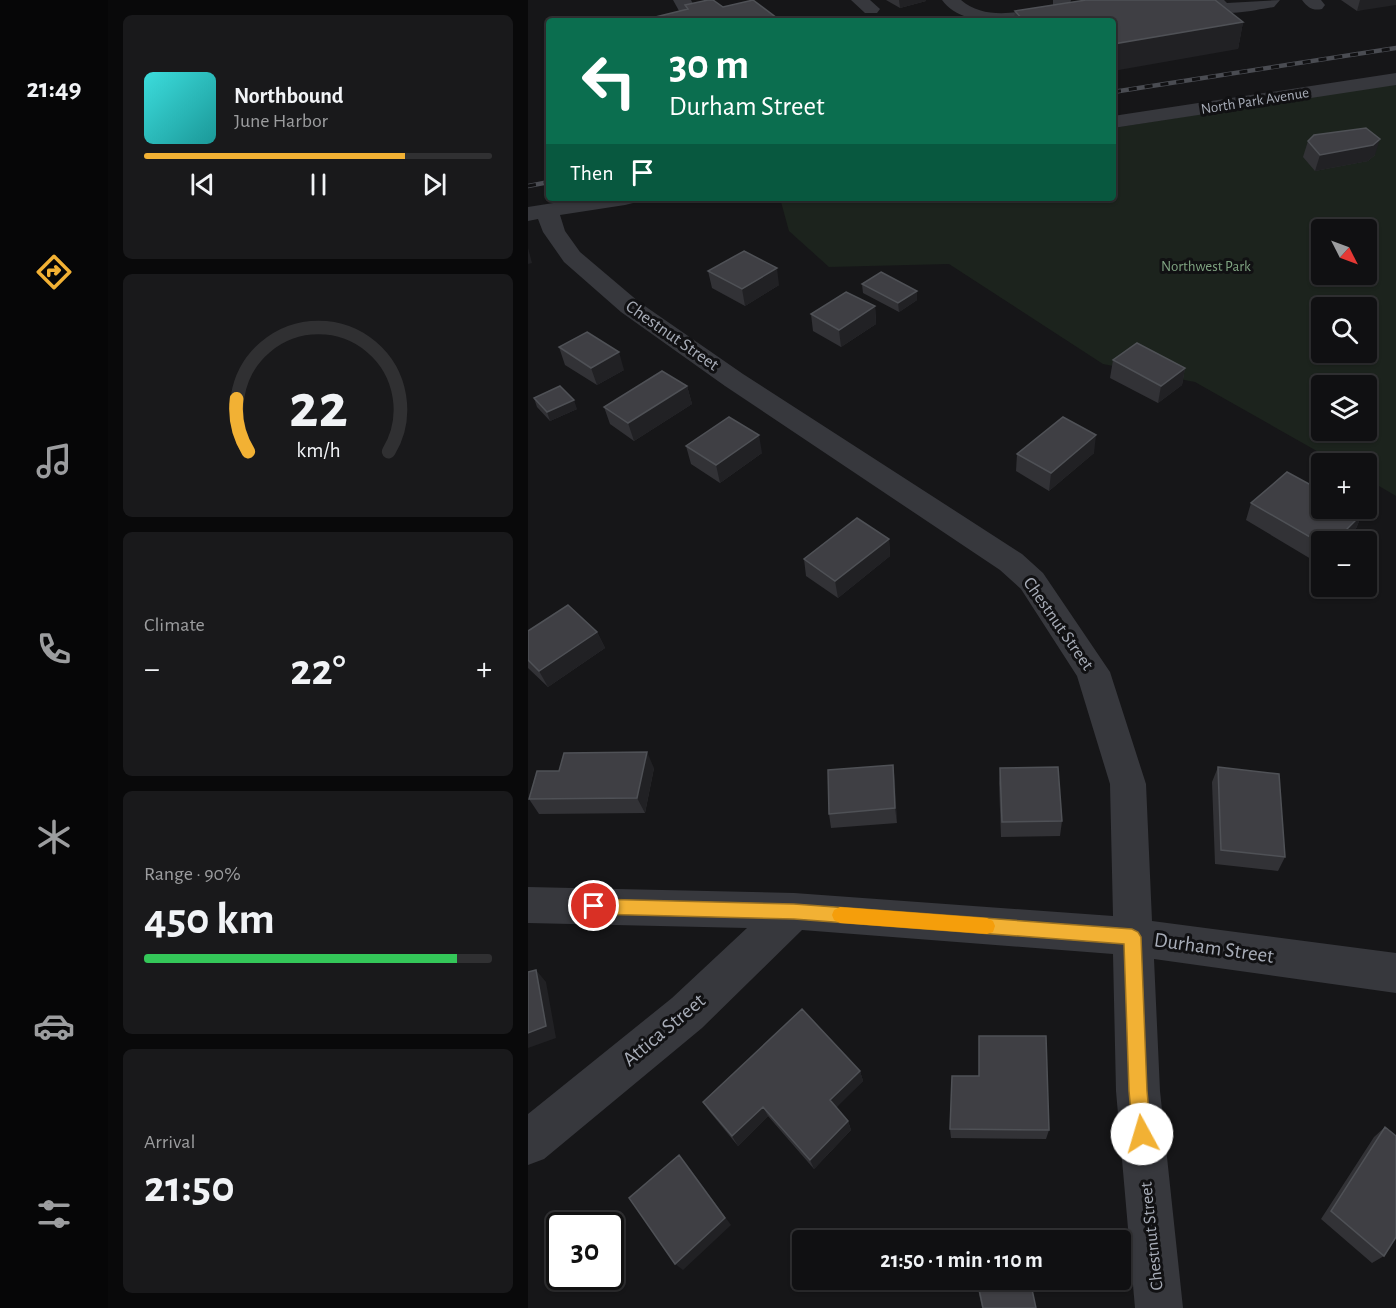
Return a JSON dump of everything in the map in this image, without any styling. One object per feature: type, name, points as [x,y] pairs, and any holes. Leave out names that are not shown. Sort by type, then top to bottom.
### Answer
[{"type":"street","points":[[951,0],[963,11],[994,18]]},
{"type":"street","points":[[1021,18],[1061,9],[1062,0]]},
{"type":"street","points":[[1214,0],[1226,8],[1268,3],[1271,0]]},
{"type":"street","name":"North Park Avenue","points":[[1116,122],[1396,79]]},
{"type":"street","points":[[538,213],[608,201]]},
{"type":"street","name":"Chestnut Street","points":[[538,213],[572,257],[630,308],[734,380],[1011,562],[1032,581],[1093,672],[1128,784],[1138,1091],[1159,1308]]},
{"type":"street","name":"Durham Street","points":[[528,905],[794,911],[1132,937],[1396,973]]},
{"type":"street","name":"Attica Street","points":[[528,1143],[687,1013],[794,911]]},
{"type":"green space","name":"Northwest Park","points":[[1396,83],[1396,496],[1377,485],[1377,453],[1320,453],[1195,382],[1103,364],[949,264],[829,267],[789,231],[781,201],[1116,201],[1116,128]]},
{"type":"building","points":[[713,0],[723,7],[753,0],[777,18],[651,18],[688,9],[685,5]]},
{"type":"building","points":[[1086,0],[1215,0],[1243,22],[1116,43],[1116,18],[1021,18],[1015,11]]},
{"type":"building","points":[[1366,128],[1380,139],[1373,145],[1320,155],[1308,141],[1314,135]]},
{"type":"building","points":[[744,251],[777,268],[742,289],[708,271]]},
{"type":"building","points":[[881,272],[917,291],[898,303],[862,284]]},
{"type":"building","points":[[846,292],[875,306],[839,330],[811,314]]},
{"type":"building","points":[[587,332],[619,352],[591,368],[559,347]]},
{"type":"building","points":[[1137,343],[1185,368],[1161,386],[1113,360]]},
{"type":"building","points":[[662,371],[687,386],[628,423],[604,407]]},
{"type":"building","points":[[560,386],[574,400],[547,412],[534,398]]},
{"type":"building","points":[[729,417],[759,435],[716,465],[686,446]]},
{"type":"building","points":[[1063,417],[1096,435],[1051,473],[1017,454]]},
{"type":"building","points":[[1287,472],[1311,485],[1311,519],[1357,519],[1345,531],[1311,531],[1311,538],[1251,503]]},
{"type":"building","points":[[857,518],[889,539],[835,581],[804,559]]},
{"type":"building","points":[[568,605],[597,632],[539,671],[528,660],[528,631]]},
{"type":"building","points":[[647,752],[637,798],[529,799],[537,771],[559,771],[564,753]]},
{"type":"building","points":[[893,765],[895,808],[829,814],[828,770]]},
{"type":"building","points":[[1058,767],[1062,821],[1002,822],[1000,768]]},
{"type":"building","points":[[1218,767],[1279,774],[1285,857],[1221,850]]},
{"type":"building","points":[[536,970],[546,1026],[528,1033],[528,972]]},
{"type":"building","points":[[802,1009],[860,1071],[830,1100],[848,1121],[810,1160],[763,1107],[732,1136],[703,1102]]},
{"type":"building","points":[[979,1036],[1046,1036],[1049,1130],[950,1129],[952,1076],[979,1076]]},
{"type":"building","points":[[1385,1127],[1396,1136],[1396,1237],[1384,1256],[1331,1211]]},
{"type":"building","points":[[679,1155],[725,1218],[675,1264],[629,1198]]},
{"type":"building","points":[[979,1290],[1032,1290],[1036,1308],[983,1308]]},
{"type":"railway","points":[[1116,92],[1396,48]]},
{"type":"railway","points":[[528,186],[546,183]]},
{"type":"slow traffic","points":[[840,915],[987,926]]},
{"type":"route","points":[[594,906],[794,911],[1132,937],[1138,1091],[1142,1134]]}]
